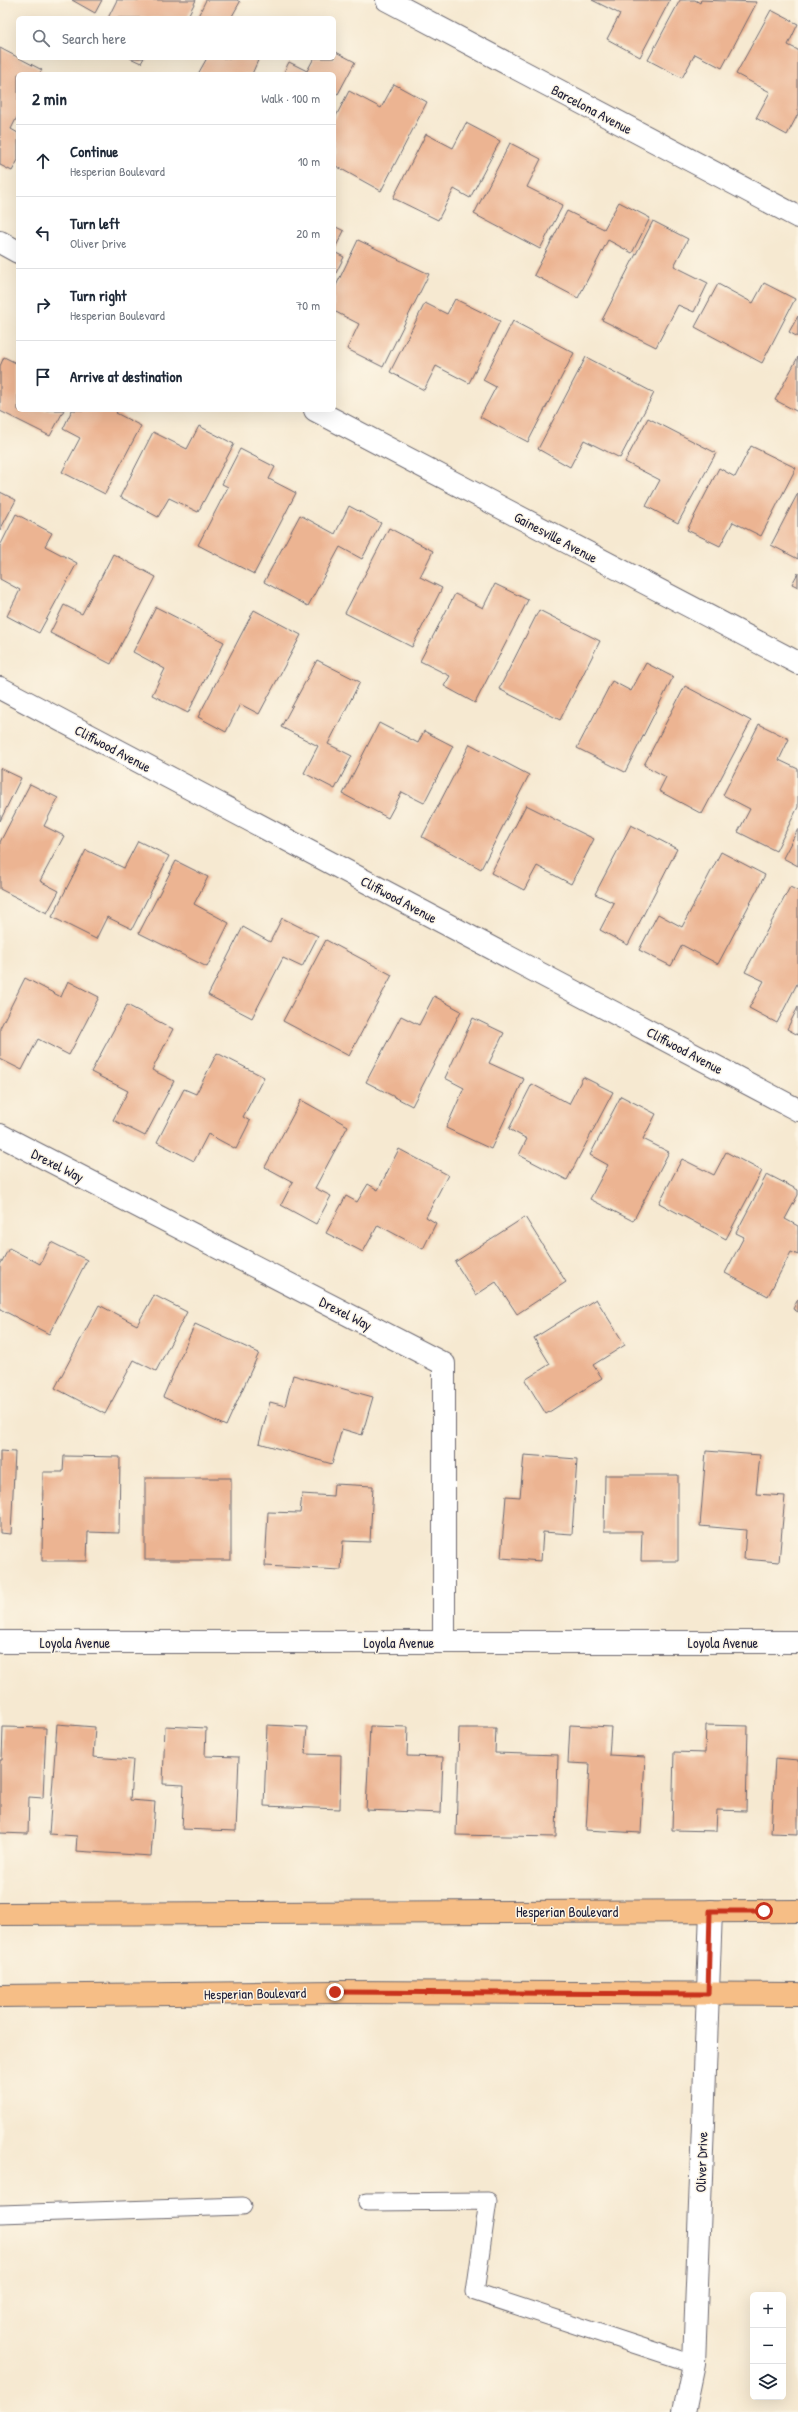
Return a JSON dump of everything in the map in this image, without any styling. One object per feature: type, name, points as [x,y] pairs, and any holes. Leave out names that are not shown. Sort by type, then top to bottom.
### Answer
[{"type":"main road","name":"Hesperian Boulevard","points":[[0,1914],[798,1911]]},
{"type":"main road","name":"Hesperian Boulevard","points":[[0,1996],[335,1992],[798,1994]]},
{"type":"street","name":"Barcelona Avenue","points":[[387,0],[798,217]]},
{"type":"street","points":[[0,242],[16,251]]},
{"type":"street","name":"Gainesville Avenue","points":[[319,412],[798,663]]},
{"type":"street","name":"Cliffwood Avenue","points":[[0,688],[798,1110]]},
{"type":"street","name":"Drexel Way","points":[[0,1135],[444,1364],[444,1642]]},
{"type":"street","name":"Loyola Avenue","points":[[0,1642],[798,1642]]},
{"type":"street","name":"Oliver Drive","points":[[684,2412],[694,2364],[710,1911]]},
{"type":"lane","points":[[367,2202],[488,2201],[476,2292],[694,2364]]},
{"type":"lane","points":[[0,2214],[242,2206]]},
{"type":"building","points":[[72,0],[102,0],[95,13]]},
{"type":"building","points":[[117,0],[196,0],[188,16],[109,16]]},
{"type":"building","points":[[206,0],[237,0],[240,2],[232,16],[198,16]]},
{"type":"building","points":[[592,0],[670,0],[640,57],[607,39],[620,14]]},
{"type":"building","points":[[680,0],[695,0],[700,3],[701,0],[757,2],[722,68],[695,54],[682,78],[648,60]]},
{"type":"building","points":[[771,10],[798,24],[788,45],[798,50],[798,114],[787,135],[756,118],[770,92],[736,74]]},
{"type":"building","points":[[0,48],[16,56],[16,60],[23,60],[42,70],[40,72],[16,72],[16,119],[11,129],[16,132],[16,164],[12,171],[0,165]]},
{"type":"building","points":[[336,52],[355,62],[338,94],[336,93],[336,72],[284,72],[289,62],[307,71],[313,60],[336,60]]},
{"type":"building","points":[[134,60],[143,60],[141,63]]},
{"type":"building","points":[[206,60],[258,60],[253,72],[199,72]]},
{"type":"building","points":[[394,84],[427,102],[381,191],[336,166],[336,116],[349,91],[381,108]]},
{"type":"building","points":[[466,123],[500,141],[470,198],[454,189],[438,220],[393,198],[426,134],[453,148]]},
{"type":"building","points":[[510,143],[541,159],[527,187],[563,205],[540,249],[474,214]]},
{"type":"building","points":[[619,202],[650,218],[632,253],[608,240],[578,298],[534,275],[567,211],[604,229]]},
{"type":"building","points":[[653,221],[688,239],[674,266],[708,283],[694,312],[678,305],[656,347],[602,320]]},
{"type":"building","points":[[336,227],[344,231],[336,246]]},
{"type":"building","points":[[358,240],[429,274],[383,367],[347,349],[359,324],[336,312],[336,286]]},
{"type":"building","points":[[336,253],[344,257],[336,273]]},
{"type":"building","points":[[764,283],[795,299],[762,363],[695,327],[718,284],[753,303]]},
{"type":"building","points":[[455,299],[500,321],[469,383],[436,366],[424,390],[390,372],[425,303],[447,314]]},
{"type":"building","points":[[798,316],[798,337],[789,332]]},
{"type":"building","points":[[513,321],[574,353],[528,442],[480,417],[496,387],[483,380]]},
{"type":"building","points":[[4,357],[16,363],[16,412],[63,412],[50,436],[0,411],[0,366]]},
{"type":"building","points":[[586,357],[654,393],[620,458],[584,440],[570,467],[538,449]]},
{"type":"building","points":[[798,357],[798,412],[775,400]]},
{"type":"building","points":[[71,412],[117,412],[116,413],[141,426],[105,494],[62,472],[80,438],[63,429]]},
{"type":"building","points":[[648,418],[716,453],[678,523],[646,506],[660,480],[625,462]]},
{"type":"building","points":[[199,426],[234,444],[198,512],[169,498],[158,517],[120,497],[153,432],[187,449]]},
{"type":"building","points":[[751,446],[796,468],[761,536],[733,522],[720,546],[687,530],[719,468],[735,477]]},
{"type":"building","points":[[240,449],[275,467],[269,479],[296,493],[254,574],[198,545],[228,487],[222,484]]},
{"type":"building","points":[[0,492],[16,500],[0,530]]},
{"type":"building","points":[[798,493],[798,559],[771,545]]},
{"type":"building","points":[[349,506],[381,523],[362,559],[340,547],[308,606],[264,582],[300,515],[335,534]]},
{"type":"building","points":[[16,514],[52,533],[45,546],[77,563],[39,633],[7,616],[20,590],[0,579],[0,546]]},
{"type":"building","points":[[389,528],[433,551],[420,577],[442,588],[412,647],[345,613]]},
{"type":"building","points":[[113,554],[156,577],[111,664],[50,633],[64,605],[82,614]]},
{"type":"building","points":[[798,573],[798,587],[792,584]]},
{"type":"building","points":[[495,584],[528,600],[475,703],[444,686],[450,676],[420,661],[455,594],[483,608]]},
{"type":"building","points":[[156,607],[224,642],[188,713],[152,695],[165,669],[133,652]]},
{"type":"building","points":[[254,610],[301,635],[259,714],[240,704],[226,732],[198,717]]},
{"type":"building","points":[[539,610],[600,641],[560,720],[499,689]]},
{"type":"building","points":[[317,660],[360,682],[328,744],[352,756],[335,789],[304,773],[318,746],[281,727]]},
{"type":"building","points":[[646,663],[673,677],[625,772],[577,748],[612,681],[631,691]]},
{"type":"building","points":[[685,686],[751,721],[702,814],[659,791],[666,777],[644,765]]},
{"type":"building","points":[[379,723],[418,743],[424,731],[453,746],[424,803],[402,792],[388,818],[343,794]]},
{"type":"building","points":[[759,724],[789,739],[779,760],[798,769],[798,807],[776,851],[738,832],[750,809],[723,795]]},
{"type":"building","points":[[470,744],[529,775],[481,869],[422,837]]},
{"type":"building","points":[[0,768],[21,778],[0,821]]},
{"type":"building","points":[[30,784],[58,798],[44,826],[64,836],[40,881],[59,891],[47,913],[0,889],[0,842]]},
{"type":"building","points":[[526,805],[594,839],[571,884],[537,866],[524,890],[491,873]]},
{"type":"building","points":[[631,825],[677,849],[628,945],[600,930],[614,903],[595,894]]},
{"type":"building","points":[[798,829],[798,866],[783,858]]},
{"type":"building","points":[[138,841],[169,856],[132,929],[107,917],[96,939],[52,917],[86,850],[124,868]]},
{"type":"building","points":[[721,852],[765,875],[718,964],[682,945],[671,966],[639,950],[658,914],[682,927]]},
{"type":"building","points":[[176,861],[208,877],[194,904],[229,923],[207,967],[139,933]]},
{"type":"building","points":[[790,887],[798,891],[798,982],[777,1023],[749,1008],[764,981],[745,972]]},
{"type":"building","points":[[282,918],[318,936],[302,967],[283,958],[252,1018],[208,995],[243,927],[270,942]]},
{"type":"building","points":[[326,940],[392,975],[349,1056],[283,1021]]},
{"type":"building","points":[[25,978],[61,997],[68,981],[99,997],[69,1055],[38,1039],[22,1070],[0,1059],[0,1028]]},
{"type":"building","points":[[434,996],[461,1011],[412,1106],[366,1082],[401,1016],[419,1025]]},
{"type":"building","points":[[127,1005],[173,1029],[152,1070],[174,1081],[145,1136],[113,1120],[128,1091],[91,1072]]},
{"type":"building","points":[[798,1007],[798,1035],[787,1029]]},
{"type":"building","points":[[473,1018],[504,1033],[489,1063],[524,1079],[491,1149],[446,1128],[464,1088],[445,1078]]},
{"type":"building","points":[[217,1053],[264,1077],[243,1117],[250,1121],[236,1149],[208,1134],[194,1161],[157,1142],[184,1089],[196,1094]]},
{"type":"building","points":[[583,1077],[613,1092],[567,1180],[519,1155],[527,1139],[509,1129],[532,1084],[569,1104]]},
{"type":"building","points":[[621,1096],[656,1114],[643,1139],[669,1152],[633,1221],[590,1199],[608,1165],[590,1155]]},
{"type":"building","points":[[301,1100],[348,1126],[315,1188],[331,1196],[316,1224],[281,1205],[293,1182],[265,1167]]},
{"type":"building","points":[[399,1149],[448,1175],[426,1217],[436,1223],[423,1249],[378,1225],[363,1252],[326,1233],[346,1196],[357,1202],[368,1184],[378,1190]]},
{"type":"building","points":[[726,1152],[762,1171],[726,1239],[659,1203],[682,1159],[714,1175]]},
{"type":"building","points":[[767,1174],[798,1190],[798,1195],[785,1219],[798,1226],[798,1255],[791,1252],[768,1296],[725,1273],[744,1237],[736,1233]]},
{"type":"building","points":[[525,1217],[566,1282],[517,1314],[496,1282],[476,1295],[455,1262]]},
{"type":"building","points":[[51,1242],[87,1260],[49,1334],[0,1309],[0,1265],[9,1248],[40,1264]]},
{"type":"building","points":[[154,1295],[187,1312],[156,1371],[134,1360],[105,1414],[55,1388],[99,1305],[137,1325]]},
{"type":"building","points":[[596,1299],[625,1345],[593,1365],[602,1378],[546,1414],[525,1380],[550,1364],[534,1338]]},
{"type":"building","points":[[798,1299],[798,1312],[793,1309]]},
{"type":"building","points":[[195,1324],[259,1353],[226,1426],[163,1397]]},
{"type":"building","points":[[293,1375],[373,1397],[362,1435],[342,1429],[332,1464],[259,1443],[270,1402],[285,1406]]},
{"type":"building","points":[[0,1451],[15,1452],[11,1534],[0,1533]]},
{"type":"building","points":[[706,1451],[760,1455],[756,1494],[785,1496],[779,1562],[744,1559],[746,1530],[700,1526]]},
{"type":"building","points":[[524,1455],[577,1459],[572,1534],[543,1532],[541,1561],[501,1558],[506,1496],[520,1497]]},
{"type":"building","points":[[64,1456],[120,1457],[119,1533],[88,1532],[87,1561],[42,1561],[43,1472],[63,1472]]},
{"type":"building","points":[[605,1475],[678,1475],[678,1561],[641,1561],[642,1531],[604,1531]]},
{"type":"building","points":[[145,1478],[231,1478],[231,1560],[145,1560]]},
{"type":"building","points":[[334,1484],[373,1486],[370,1542],[343,1541],[341,1570],[265,1566],[268,1512],[300,1513],[302,1494],[333,1496]]},
{"type":"building","points":[[57,1724],[95,1727],[93,1757],[133,1760],[130,1800],[155,1802],[151,1856],[76,1851],[77,1836],[49,1834]]},
{"type":"building","points":[[267,1725],[307,1727],[305,1754],[341,1755],[340,1809],[264,1806]]},
{"type":"building","points":[[570,1725],[611,1727],[609,1755],[645,1757],[641,1833],[586,1830],[590,1764],[568,1763]]},
{"type":"building","points":[[706,1725],[748,1726],[746,1811],[717,1810],[716,1831],[672,1830],[674,1752],[705,1753]]},
{"type":"building","points":[[165,1726],[206,1728],[205,1756],[239,1757],[236,1831],[182,1829],[184,1785],[163,1784]]},
{"type":"building","points":[[370,1726],[408,1727],[407,1756],[443,1757],[441,1813],[366,1810]]},
{"type":"building","points":[[3,1727],[46,1728],[43,1798],[29,1797],[28,1834],[0,1833],[0,1760],[2,1760]]},
{"type":"building","points":[[459,1728],[496,1728],[495,1753],[558,1755],[556,1837],[456,1835]]},
{"type":"building","points":[[775,1758],[798,1760],[798,1834],[771,1833]]},
{"type":"route","points":[[335,1992],[708,1994],[710,1911],[764,1911]]}]
